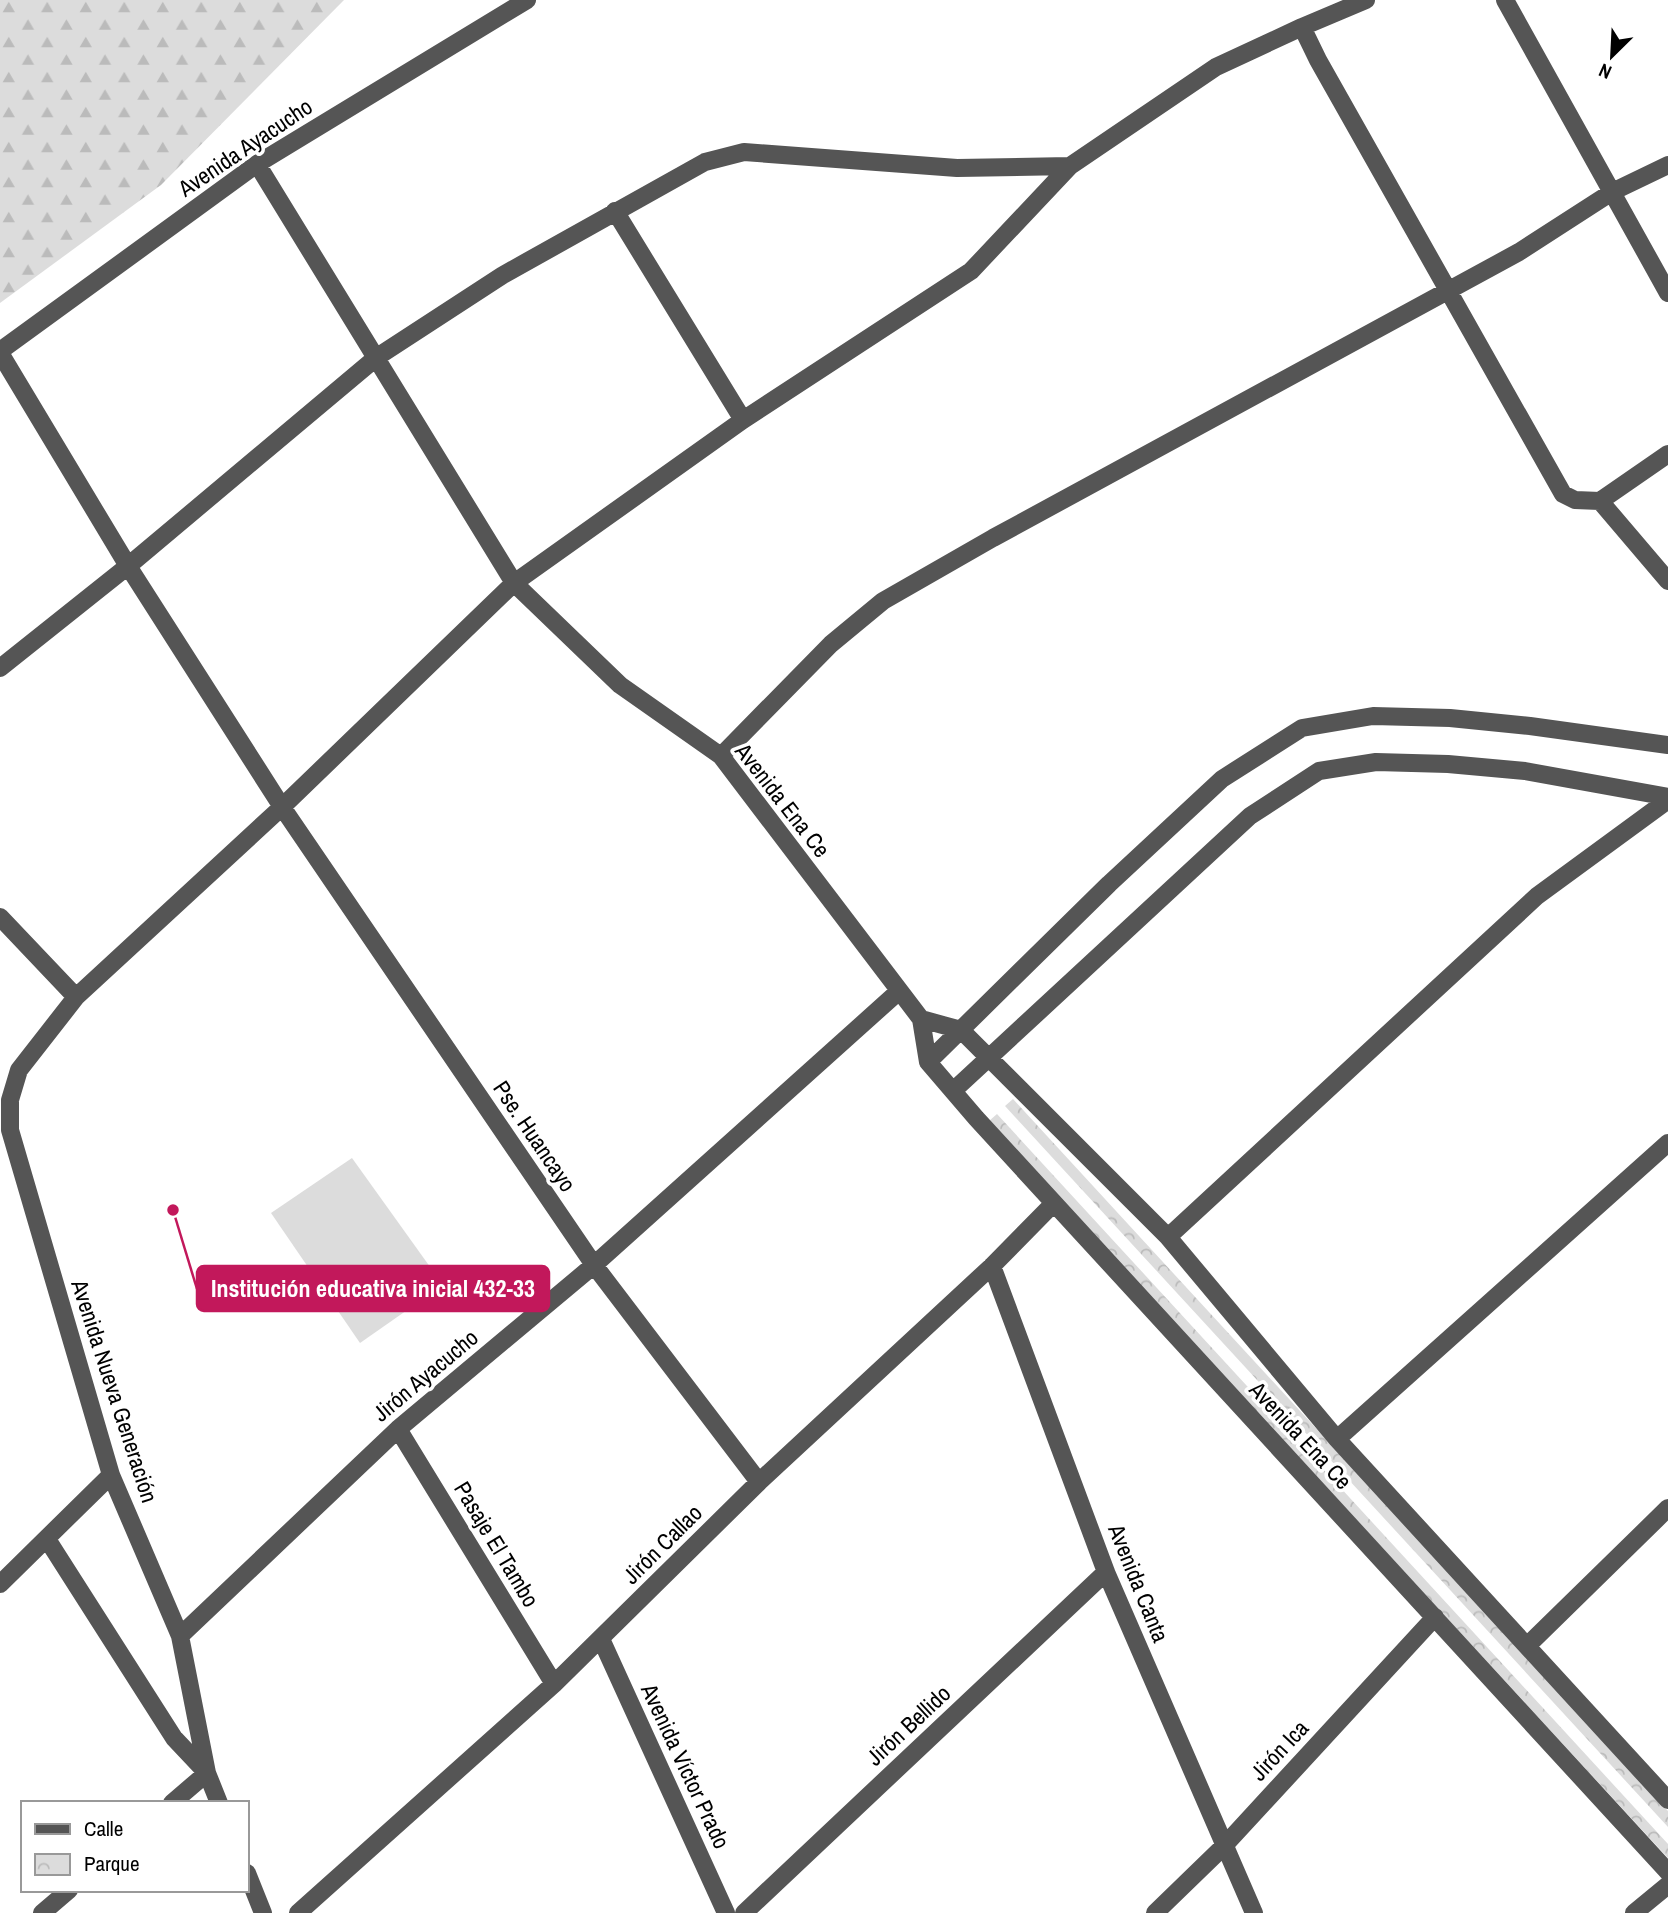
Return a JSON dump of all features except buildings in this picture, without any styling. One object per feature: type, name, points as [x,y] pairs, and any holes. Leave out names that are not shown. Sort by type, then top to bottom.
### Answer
[{"type":"street","name":"Avenida Ayacucho","points":[[0,352],[257,164],[527,0]]},
{"type":"street","points":[[0,917],[76,997],[282,807],[514,583],[743,420],[971,271],[1070,166],[1216,67],[1366,0]]},
{"type":"street","points":[[1504,0],[1668,293]]},
{"type":"street","points":[[1302,27],[1563,494],[1575,500],[1601,501],[1668,454]]},
{"type":"street","points":[[0,668],[128,566],[377,358],[503,275],[705,162],[744,152],[957,169],[1070,166]]},
{"type":"street","name":"Avenida Ena Ce","points":[[257,164],[514,583],[620,685],[721,756],[921,1019],[961,1030],[1168,1237],[1337,1439],[1668,1800]]},
{"type":"street","points":[[721,756],[831,644],[883,601],[993,538],[1519,252],[1612,192],[1668,165]]},
{"type":"street","points":[[615,211],[743,420]]},
{"type":"street","name":"Pse. Huancayo","points":[[0,352],[128,566],[282,807],[594,1265],[759,1482]]},
{"type":"street","points":[[1601,501],[1668,581]]},
{"type":"street","points":[[928,1062],[1109,884],[1222,779],[1302,728],[1373,716],[1450,718],[1668,745]]},
{"type":"street","points":[[954,1090],[1250,816],[1319,771],[1376,762],[1448,764],[1525,771],[1668,798]]},
{"type":"street","points":[[1168,1237],[1537,896],[1668,798]]},
{"type":"street","name":"Jirón Ayacucho","points":[[180,1636],[398,1429],[594,1265],[898,992]]},
{"type":"street","name":"Avenida Nueva Generación","points":[[76,997],[19,1070],[10,1100],[10,1130],[111,1475],[180,1636],[207,1773],[218,1801]]},
{"type":"street","points":[[921,1019],[928,1062]]},
{"type":"street","name":"Avenida Ena Ce","points":[[928,1062],[1668,1872]]},
{"type":"street","points":[[1337,1439],[1668,1143]]},
{"type":"street","name":"Jirón Callao","points":[[298,1913],[554,1684],[759,1482],[992,1266],[1054,1203]]},
{"type":"street","name":"Avenida Canta","points":[[992,1266],[1106,1572],[1223,1847],[1254,1913]]},
{"type":"street","name":"Pasaje El Tambo","points":[[398,1429],[554,1684]]},
{"type":"street","points":[[0,1584],[111,1475]]},
{"type":"street","points":[[1527,1646],[1668,1508]]},
{"type":"street","points":[[47,1539],[174,1738],[207,1773],[174,1801]]},
{"type":"street","name":"Jirón Bellido","points":[[744,1913],[1106,1572]]},
{"type":"street","name":"Jirón Ica","points":[[1155,1913],[1223,1847],[1436,1617]]},
{"type":"street","name":"Avenida Víctor Prado","points":[[601,1639],[726,1913]]},
{"type":"street","points":[[248,1876],[262,1913]]},
{"type":"street","points":[[1634,1913],[1668,1885]]},
{"type":"street","points":[[42,1913],[67,1892]]},
{"type":"green space","points":[[0,0],[344,0],[161,185],[0,303]]},
{"type":"green space","points":[[1013,1099],[1668,1811],[1668,1827],[1005,1106]]},
{"type":"green space","points":[[997,1114],[1668,1844],[1668,1858],[989,1121]]},
{"type":"green space","points":[[352,1158],[443,1285],[360,1343],[271,1213]]},
{"type":"place","name":"Institución educativa inicial 432-33","points":[[173,1210]]}]
